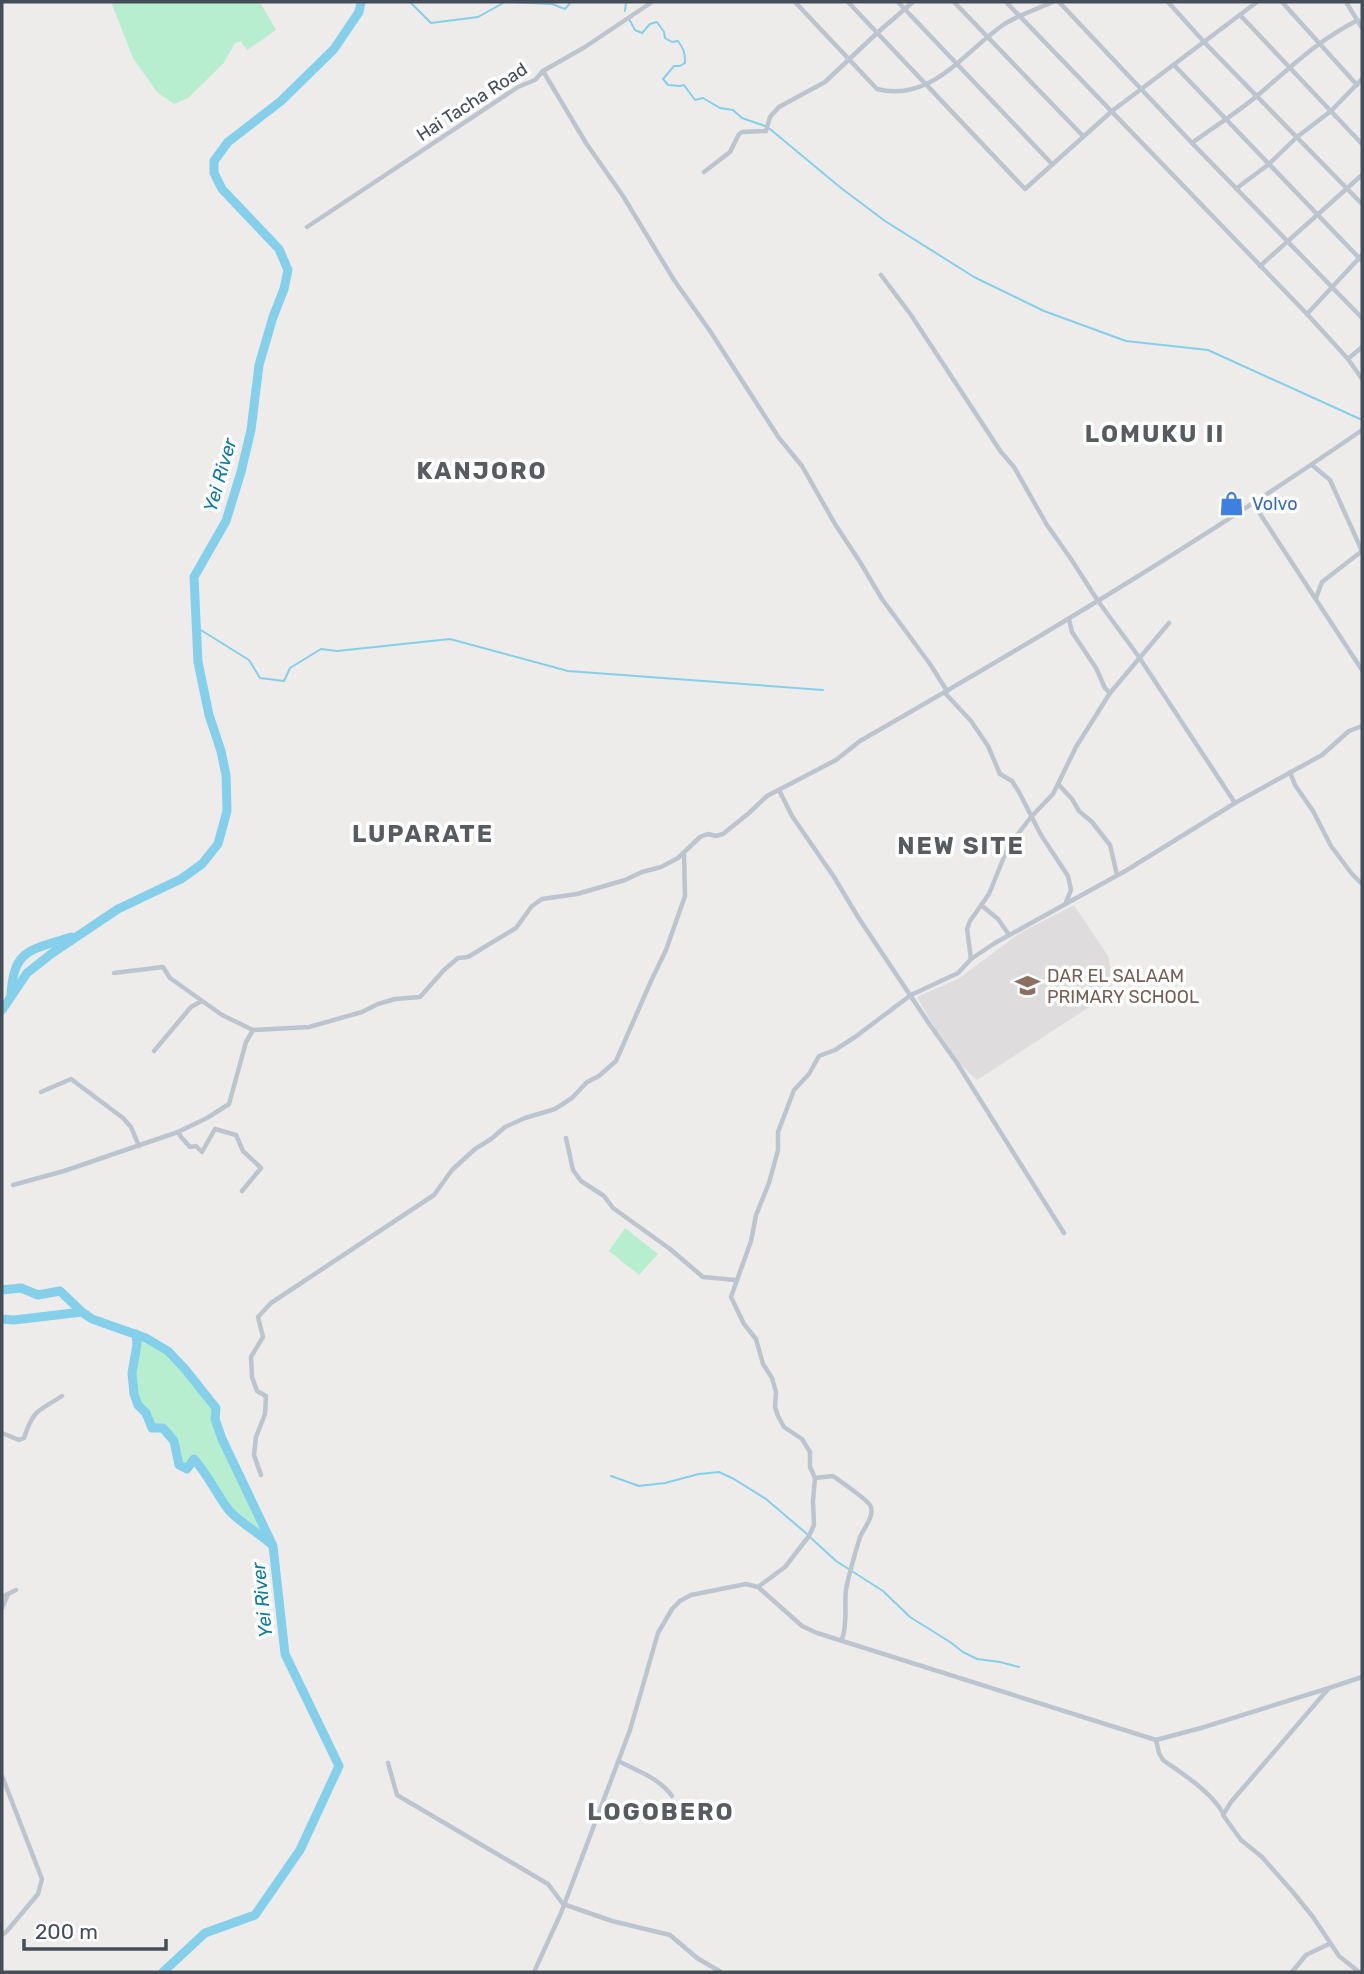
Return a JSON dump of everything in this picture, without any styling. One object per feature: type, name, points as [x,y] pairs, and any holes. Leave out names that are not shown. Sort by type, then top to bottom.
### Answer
[{"type":"street","name":"Hai Tacha Road","points":[[307,227],[652,2]]},
{"type":"street","points":[[795,2],[877,89],[894,92],[927,86],[1004,24],[1053,2]]},
{"type":"street","points":[[848,2],[1026,189],[1112,111],[1257,2]]},
{"type":"street","points":[[898,2],[1052,164]]},
{"type":"street","points":[[705,172],[730,152],[739,134],[766,131],[771,117],[779,107],[825,82],[913,2]]},
{"type":"street","points":[[954,2],[1083,136]]},
{"type":"street","points":[[1006,2],[1307,314],[1348,359],[1362,379]]},
{"type":"street","points":[[1059,2],[1362,318]]},
{"type":"street","points":[[1168,2],[1362,204]]},
{"type":"street","points":[[1282,2],[1357,85]]},
{"type":"street","points":[[1346,2],[1362,28]]},
{"type":"street","points":[[1240,15],[1362,144]]},
{"type":"street","points":[[1192,143],[1257,96],[1318,43],[1357,20]]},
{"type":"street","points":[[1174,65],[1361,258],[1307,314]]},
{"type":"street","points":[[543,71],[674,280],[779,438],[802,466],[882,599],[930,664],[946,692],[988,746],[1000,774],[1014,784],[1068,876],[1071,890],[1066,902]]},
{"type":"street","points":[[1236,188],[1269,164],[1297,137],[1331,111],[1362,79]]},
{"type":"street","points":[[1260,267],[1362,175]]},
{"type":"street","points":[[881,275],[1014,467],[1047,525],[1139,657],[1235,803]]},
{"type":"street","points":[[1348,359],[1362,347]]},
{"type":"street","points":[[114,972],[163,967],[170,978],[222,1015],[253,1030],[309,1027],[362,1012],[395,999],[420,997],[458,958],[468,957],[516,928],[542,899],[577,894],[625,880],[661,867],[684,853],[700,837],[723,834],[767,796],[836,760],[860,741],[1069,619],[1312,465],[1362,430]]},
{"type":"street","points":[[1312,465],[1330,480],[1362,551],[1322,582],[1316,598]]},
{"type":"street","points":[[1252,503],[1362,670]]},
{"type":"street","points":[[1069,619],[1072,632],[1110,693]]},
{"type":"street","points":[[971,959],[967,929],[989,894],[1008,847],[1059,785],[1076,747],[1110,693],[1169,623]]},
{"type":"street","points":[[758,1587],[785,1567],[809,1536],[814,1525],[815,1478],[810,1467],[810,1452],[802,1439],[783,1427],[775,1407],[776,1392],[772,1378],[763,1364],[756,1339],[744,1324],[731,1297],[751,1241],[756,1214],[769,1183],[779,1150],[778,1132],[794,1090],[809,1074],[819,1056],[856,1037],[911,995],[958,973],[971,959],[1009,934],[1117,875],[1322,754],[1349,731],[1362,726]]},
{"type":"street","points":[[1290,772],[1331,846],[1362,884]]},
{"type":"street","points":[[1059,785],[1110,845],[1117,875]]},
{"type":"street","points":[[779,790],[792,816],[957,1063],[1065,1233]]},
{"type":"street","points":[[261,1475],[254,1455],[256,1437],[265,1414],[266,1396],[257,1391],[252,1377],[251,1357],[263,1338],[258,1317],[271,1303],[434,1195],[461,1161],[505,1127],[555,1109],[616,1061],[666,950],[685,896],[684,853]]},
{"type":"street","points":[[981,905],[998,919],[1009,934]]},
{"type":"street","points":[[154,1051],[191,1007],[203,1001]]},
{"type":"street","points":[[13,1185],[64,1171],[178,1132],[229,1104],[246,1042],[253,1030]]},
{"type":"street","points":[[41,1092],[71,1079],[123,1118],[131,1127],[139,1146]]},
{"type":"street","points":[[178,1132],[190,1147],[196,1146],[202,1152],[215,1129],[236,1135],[243,1151],[261,1168],[242,1191]]},
{"type":"street","points":[[566,1138],[573,1170],[581,1181],[604,1196],[613,1208],[670,1249],[703,1277],[736,1280]]},
{"type":"street","points":[[2,1433],[19,1440],[24,1438],[32,1416],[62,1396]]},
{"type":"street","points":[[815,1478],[833,1476],[872,1506],[849,1576],[846,1629],[842,1639]]},
{"type":"street","points":[[534,1972],[564,1904],[630,1730],[658,1633],[680,1601],[698,1593],[746,1584],[758,1587],[802,1626],[817,1633],[1156,1740],[1362,1677]]},
{"type":"street","points":[[2,1597],[16,1590]]},
{"type":"street","points":[[2,1608],[8,1594]]},
{"type":"street","points":[[1223,1813],[1329,1688]]},
{"type":"street","points":[[1156,1740],[1163,1760],[1218,1804],[1226,1821],[1241,1840],[1262,1857],[1305,1906],[1339,1956],[1359,1972]]},
{"type":"street","points":[[618,1761],[653,1778],[672,1796]]},
{"type":"street","points":[[388,1763],[397,1795],[548,1884],[564,1904],[612,1921],[670,1936],[697,1958],[721,1972]]},
{"type":"street","points":[[2,1776],[42,1879],[38,1894],[2,1935]]},
{"type":"street","points":[[1292,1972],[1306,1955],[1329,1944]]},
{"type":"shaded area","name":"DAR EL SALAAM PRIMARY SCHOOL","points":[[1074,905],[1108,956],[1112,976],[1111,993],[977,1080],[961,1065],[917,997],[958,979],[1020,933]]},
{"type":"green space","points":[[111,2],[260,2],[276,30],[247,50],[241,41],[235,43],[223,64],[188,98],[174,104],[157,92],[133,58]]},
{"type":"green space","points":[[625,1228],[658,1254],[639,1275],[609,1251]]},
{"type":"green space","points":[[136,1334],[171,1355],[191,1375],[216,1408],[215,1419],[222,1439],[273,1546],[237,1519],[207,1473],[195,1460],[187,1469],[179,1465],[174,1441],[163,1428],[152,1428],[134,1394],[132,1373],[137,1345]]},
{"type":"waterway","name":"Yei River","points":[[2,1010],[27,973],[51,954],[118,909],[181,879],[202,864],[218,844],[227,811],[226,775],[198,662],[194,577],[226,521],[251,430],[259,365],[288,270],[279,249],[222,189],[214,173],[214,161],[228,142],[281,101],[334,49],[359,12],[361,2]]},
{"type":"waterway","points":[[410,2],[431,23],[478,17],[505,2]]},
{"type":"waterway","points":[[509,2],[552,4],[565,9],[571,2]]},
{"type":"waterway","points":[[625,11],[626,2]]},
{"type":"waterway","points":[[629,19],[635,30],[642,33],[650,24],[657,22],[665,38],[672,42],[678,41],[682,46],[685,63],[674,66],[663,79],[668,85],[684,85],[695,100],[703,98],[720,108],[733,110],[742,118],[765,126]]},
{"type":"waterway","points":[[770,129],[885,221],[974,277],[1044,311],[1126,341],[1208,350],[1360,419]]},
{"type":"waterway","points":[[196,627],[249,660],[260,678],[284,681],[290,668],[321,649],[337,651],[450,639],[568,671],[823,690]]},
{"type":"waterway","points":[[11,995],[16,968],[27,953],[71,937]]},
{"type":"waterway","name":"Yei River","points":[[2,1290],[21,1288],[38,1295],[60,1291],[92,1319],[146,1338],[168,1351],[216,1408],[215,1419],[222,1439],[273,1546],[285,1654],[339,1766],[300,1850],[255,1915],[205,1933],[163,1972]]},
{"type":"waterway","points":[[2,1319],[82,1312]]},
{"type":"waterway","points":[[136,1334],[137,1345],[132,1373],[134,1394],[152,1428],[163,1428],[174,1441],[179,1465],[187,1469],[194,1459],[232,1513],[271,1544]]},
{"type":"waterway","points":[[611,1476],[639,1486],[719,1472],[766,1499],[807,1534]]},
{"type":"waterway","points":[[811,1538],[836,1561],[883,1591],[910,1617],[963,1652],[977,1659],[1019,1667]]},
{"type":"place","name":"Volvo","points":[[1232,504]]},
{"type":"place","name":"DAR EL SALAAM PRIMARY SCHOOL","points":[[1027,986]]},
{"type":"district","name":"LOMUKU II","points":[[1155,434]]},
{"type":"district","name":"KANJORO","points":[[482,471]]},
{"type":"district","name":"LUPARATE","points":[[423,834]]},
{"type":"district","name":"NEW SITE","points":[[961,846]]},
{"type":"district","name":"LOGOBERO","points":[[661,1812]]}]
